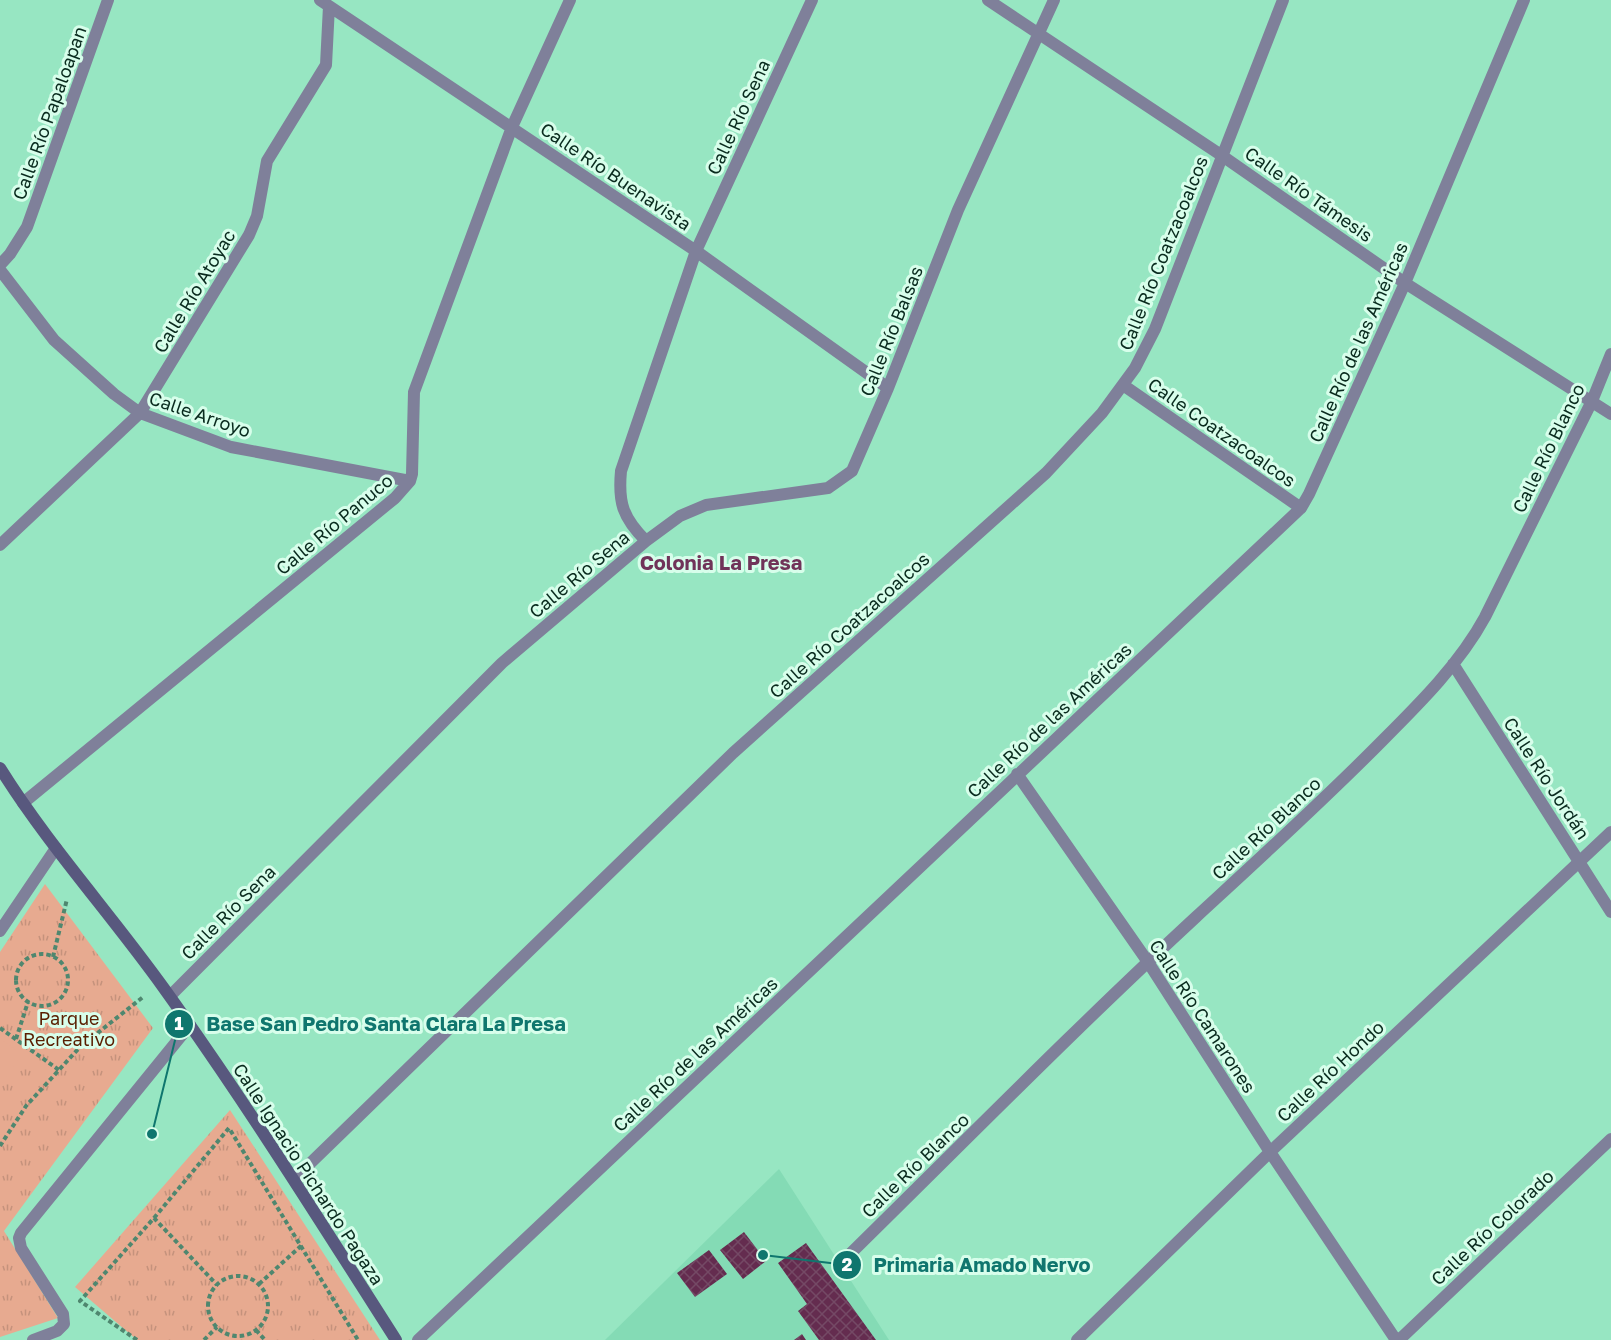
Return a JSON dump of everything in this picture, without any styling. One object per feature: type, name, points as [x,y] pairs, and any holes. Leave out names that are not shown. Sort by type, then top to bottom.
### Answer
[{"type":"street","name":"Calle Río Papaloapan","points":[[0,265],[27,227],[108,0]]},
{"type":"street","name":"Calle Río Panuco","points":[[23,803],[395,498],[410,482],[414,392],[512,127],[570,0]]},
{"type":"street","name":"Calle Río Sena","points":[[170,996],[502,663],[646,541],[636,531],[620,504],[621,471],[696,251],[812,0]]},
{"type":"street","name":"Calle Río Támesis","points":[[988,0],[1221,154],[1405,283],[1611,414]]},
{"type":"street","name":"Calle Río Balsas","points":[[646,541],[680,516],[700,506],[828,488],[852,471],[888,388],[958,210],[1054,0]]},
{"type":"street","name":"Calle Río Coatzacoalcos","points":[[294,1179],[733,753],[1046,473],[1102,413],[1145,351],[1155,329],[1221,154],[1283,0]]},
{"type":"street","name":"Calle Río de las Américas","points":[[418,1340],[1301,508],[1405,283],[1524,0]]},
{"type":"street","name":"Calle Río Buenavista","points":[[325,3],[696,251],[888,388]]},
{"type":"street","name":"Calle Río Atoyac","points":[[0,545],[140,413],[249,235],[257,216],[267,161],[326,64],[325,3]]},
{"type":"street","name":"Calle Arroyo","points":[[0,270],[54,340],[114,394],[140,413],[231,447],[410,482]]},
{"type":"street","name":"Calle Río Blanco","points":[[848,1257],[1148,962],[1348,776],[1404,719],[1453,664],[1472,641],[1485,617],[1592,401],[1611,354]]},
{"type":"street","name":"Calle Coatzacoalcos","points":[[1123,385],[1301,508]]},
{"type":"street","name":"Calle Río Jordán","points":[[1453,664],[1611,912]]},
{"type":"street","name":"Calle Ignacio Pichardo Pagaza","points":[[0,768],[56,848],[170,996],[294,1179],[396,1340]]},
{"type":"street","name":"Calle Río Camarones","points":[[1017,774],[1148,962],[1270,1152],[1397,1340]]},
{"type":"street","name":"Calle Río Hondo","points":[[1077,1340],[1270,1152],[1611,832]]},
{"type":"street","points":[[0,931],[56,848]]},
{"type":"street","points":[[33,1340],[57,1331],[64,1324],[64,1319],[21,1248],[19,1243],[21,1233],[190,1025]]},
{"type":"street","name":"Calle Río Colorado","points":[[1397,1340],[1611,1139]]},
{"type":"path","points":[[53,957],[74,870]]},
{"type":"path","points":[[36,954],[53,957],[65,967],[68,984],[65,992],[53,1003],[36,1006],[21,996],[17,988],[17,971],[22,963],[36,954]]},
{"type":"path","points":[[0,1146],[26,1106],[80,1047],[160,983]]},
{"type":"path","points":[[16,1039],[28,1002]]},
{"type":"path","points":[[0,1028],[59,1070]]},
{"type":"path","points":[[136,1340],[80,1301],[154,1218],[229,1128],[358,1340]]},
{"type":"path","points":[[154,1218],[217,1285]]},
{"type":"path","points":[[259,1284],[302,1245],[325,1228]]},
{"type":"path","points":[[233,1276],[243,1276],[259,1284],[268,1301],[268,1311],[265,1319],[255,1330],[243,1335],[233,1335],[217,1327],[209,1311],[209,1301],[217,1285],[233,1276]]},
{"type":"path","points":[[204,1340],[217,1327]]},
{"type":"path","points":[[255,1330],[265,1340]]},
{"type":"shaded area","points":[[779,1169],[889,1340],[605,1340]]},
{"type":"green space","name":"Parque Recreativo","points":[[45,884],[153,1028],[4,1231],[58,1318],[0,1337],[0,952]]},
{"type":"green space","points":[[0,1039],[22,1054],[0,1086]]},
{"type":"green space","points":[[230,1110],[380,1340],[137,1340],[75,1287]]},
{"type":"building","points":[[744,1232],[766,1261],[743,1279],[720,1250]]},
{"type":"building","points":[[806,1243],[876,1340],[819,1340],[798,1311],[807,1304],[778,1263]]},
{"type":"building","points":[[709,1250],[727,1274],[695,1297],[677,1273]]},
{"type":"building","points":[[802,1334],[806,1340],[794,1340]]},
{"type":"place","name":"Base San Pedro Santa Clara La Presa","points":[[152,1134]]},
{"type":"place","name":"Primaria Amado Nervo","points":[[763,1255]]},
{"type":"district","name":"Colonia La Presa","points":[[721,562]]}]
